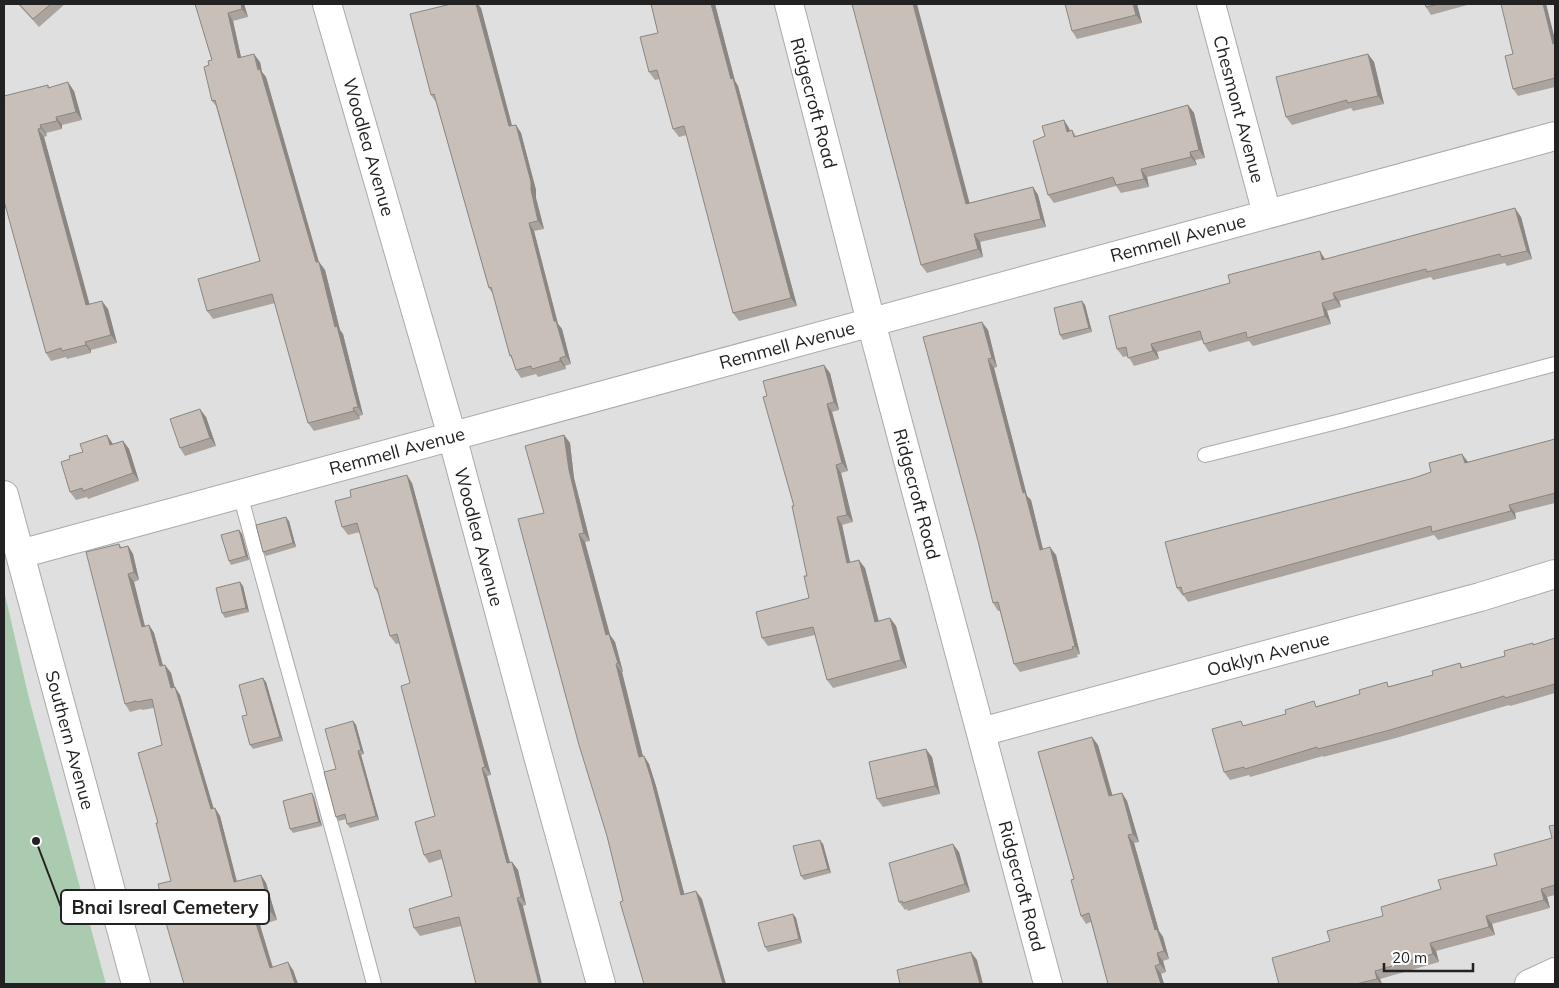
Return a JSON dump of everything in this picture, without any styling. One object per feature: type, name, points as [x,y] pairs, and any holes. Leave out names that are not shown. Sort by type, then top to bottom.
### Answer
[{"type":"street","name":"Woodlea Avenue","points":[[327,4],[452,436],[601,984]]},
{"type":"street","name":"Ridgecroft Road","points":[[789,4],[1048,984]]},
{"type":"street","name":"Chesmont Avenue","points":[[1211,4],[1267,214]]},
{"type":"street","name":"Remmell Avenue","points":[[20,554],[1555,136]]},
{"type":"street","name":"Southern Avenue","points":[[4,495],[136,984]]},
{"type":"street","name":"Oaklyn Avenue","points":[[981,732],[1470,599],[1555,574]]},
{"type":"street","points":[[1529,984],[1555,972]]},
{"type":"lane","points":[[1205,455],[1432,398],[1555,364]]},
{"type":"lane","points":[[240,494],[331,819],[374,984]]},
{"type":"shaded area","points":[[4,4],[1555,4],[1555,984],[106,984],[29,698],[4,590]]},
{"type":"green space","points":[[4,590],[29,698],[106,984],[4,984]]},
{"type":"building","points":[[19,4],[51,4],[33,19]]},
{"type":"building","points":[[195,4],[241,4],[242,9],[228,13],[238,58],[254,54],[258,70],[260,69],[316,262],[319,262],[335,327],[337,326],[358,407],[353,408],[354,411],[308,423],[272,294],[207,311],[198,279],[260,261],[215,100],[212,101],[204,67],[209,65],[208,61],[212,60]]},
{"type":"building","points":[[451,4],[476,4],[509,126],[516,125],[531,182],[538,221],[529,223],[554,321],[556,321],[566,356],[560,358],[560,361],[532,369],[531,366],[516,370],[510,356],[434,94],[431,95],[410,14]]},
{"type":"building","points":[[651,4],[711,4],[731,79],[733,78],[791,298],[733,313],[684,126],[673,129],[657,70],[649,72],[640,37],[658,33]]},
{"type":"building","points":[[852,4],[913,4],[966,204],[1033,187],[1041,219],[974,234],[978,249],[921,265]]},
{"type":"building","points":[[1065,4],[1133,4],[1136,15],[1072,31]]},
{"type":"building","points":[[1425,4],[1439,4],[1426,7]]},
{"type":"building","points":[[1501,4],[1543,4],[1553,44],[1555,43],[1555,78],[1513,89],[1505,56],[1513,54]]},
{"type":"building","points":[[1368,54],[1378,96],[1347,103],[1347,100],[1286,117],[1276,77]]},
{"type":"building","points":[[68,82],[76,112],[56,117],[57,121],[40,125],[41,128],[38,129],[86,305],[102,301],[111,335],[85,342],[86,345],[62,351],[61,348],[46,353],[4,201],[4,96],[48,85],[48,88]]},
{"type":"building","points":[[1188,105],[1199,150],[1190,152],[1191,157],[1141,169],[1144,179],[1116,185],[1113,177],[1048,195],[1033,141],[1045,136],[1042,126],[1064,120],[1067,132],[1072,130],[1074,137]]},
{"type":"building","points":[[1515,208],[1527,251],[1501,257],[1500,254],[1427,272],[1426,269],[1333,293],[1335,299],[1322,303],[1325,316],[1247,338],[1246,332],[1204,344],[1200,331],[1151,344],[1153,351],[1128,358],[1126,347],[1117,349],[1109,316],[1230,283],[1228,275],[1320,251],[1322,260]]},
{"type":"building","points":[[1082,301],[1089,328],[1060,335],[1054,308]]},
{"type":"building","points":[[982,322],[992,358],[988,359],[1023,493],[1025,492],[1040,550],[1050,547],[1075,646],[1072,647],[1073,649],[1014,664],[998,602],[993,603],[923,337]]},
{"type":"building","points":[[824,365],[834,402],[827,404],[842,463],[836,465],[847,515],[837,517],[847,563],[859,560],[875,622],[890,618],[901,660],[827,680],[813,627],[762,638],[756,612],[809,598],[804,576],[807,576],[792,506],[794,506],[763,397],[767,396],[763,381]]},
{"type":"building","points":[[200,409],[210,438],[180,448],[170,419]]},
{"type":"building","points":[[107,435],[110,445],[123,441],[133,473],[83,491],[82,488],[70,492],[61,462],[70,459],[69,456],[83,452],[80,444]]},
{"type":"building","points":[[564,435],[569,470],[584,533],[579,534],[606,635],[609,634],[618,663],[616,664],[639,757],[644,756],[651,778],[681,895],[696,891],[723,984],[644,984],[620,902],[623,901],[607,836],[579,745],[518,519],[544,513],[525,446]]},
{"type":"building","points":[[1555,439],[1555,493],[1509,505],[1511,511],[1432,532],[1431,526],[1183,594],[1181,587],[1177,588],[1165,542],[1414,478],[1431,472],[1429,463],[1462,454],[1465,463]]},
{"type":"building","points":[[407,475],[485,767],[482,768],[507,863],[512,862],[521,897],[517,898],[539,984],[476,984],[459,917],[414,928],[409,909],[452,896],[440,850],[424,855],[415,822],[435,816],[401,686],[410,683],[397,634],[390,636],[357,523],[342,527],[335,501],[351,497],[350,490]]},
{"type":"building","points":[[286,517],[293,543],[263,552],[256,525]]},
{"type":"building","points":[[239,530],[246,556],[229,561],[221,535]]},
{"type":"building","points":[[119,544],[120,548],[128,546],[134,572],[128,574],[142,627],[149,625],[160,666],[165,665],[171,688],[175,687],[211,809],[215,808],[234,882],[261,875],[271,912],[254,917],[270,968],[288,962],[295,984],[184,984],[158,896],[161,896],[158,884],[171,881],[156,823],[158,823],[138,753],[162,745],[152,699],[125,704],[86,552]]},
{"type":"building","points":[[240,582],[246,608],[222,613],[216,588]]},
{"type":"building","points":[[1555,638],[1555,684],[1505,698],[1504,696],[1390,730],[1318,749],[1317,747],[1245,769],[1244,767],[1224,772],[1212,729],[1241,721],[1243,726],[1286,714],[1285,710],[1314,701],[1316,707],[1360,694],[1359,690],[1387,682],[1388,687],[1433,675],[1432,671],[1460,663],[1461,668],[1505,656],[1504,651]]},
{"type":"building","points":[[263,678],[280,737],[250,745],[242,716],[247,715],[239,685]]},
{"type":"building","points":[[353,721],[361,750],[358,751],[376,816],[347,824],[345,814],[336,817],[324,772],[336,769],[325,729]]},
{"type":"building","points":[[1092,737],[1109,796],[1122,793],[1133,834],[1128,835],[1155,930],[1157,929],[1164,951],[1157,953],[1160,964],[1155,966],[1161,984],[1108,984],[1089,913],[1081,916],[1071,880],[1074,879],[1038,752]]},
{"type":"building","points":[[926,749],[935,786],[877,799],[869,762]]},
{"type":"building","points":[[312,793],[319,822],[290,829],[283,801]]},
{"type":"building","points":[[1555,825],[1555,885],[1541,889],[1544,900],[1486,916],[1489,927],[1430,943],[1433,954],[1375,971],[1377,979],[1356,984],[1279,984],[1272,958],[1330,941],[1327,931],[1383,916],[1381,907],[1441,889],[1438,880],[1497,865],[1494,854],[1552,838],[1549,826]]},
{"type":"building","points":[[820,840],[828,869],[801,876],[793,846]]},
{"type":"building","points":[[953,844],[965,884],[903,903],[902,901],[899,902],[889,863]]},
{"type":"building","points":[[793,914],[799,939],[765,947],[758,923]]},
{"type":"building","points":[[971,952],[980,984],[900,984],[897,970]]},
{"type":"place","name":"Bnai Isreal Cemetery","points":[[36,841]]}]
